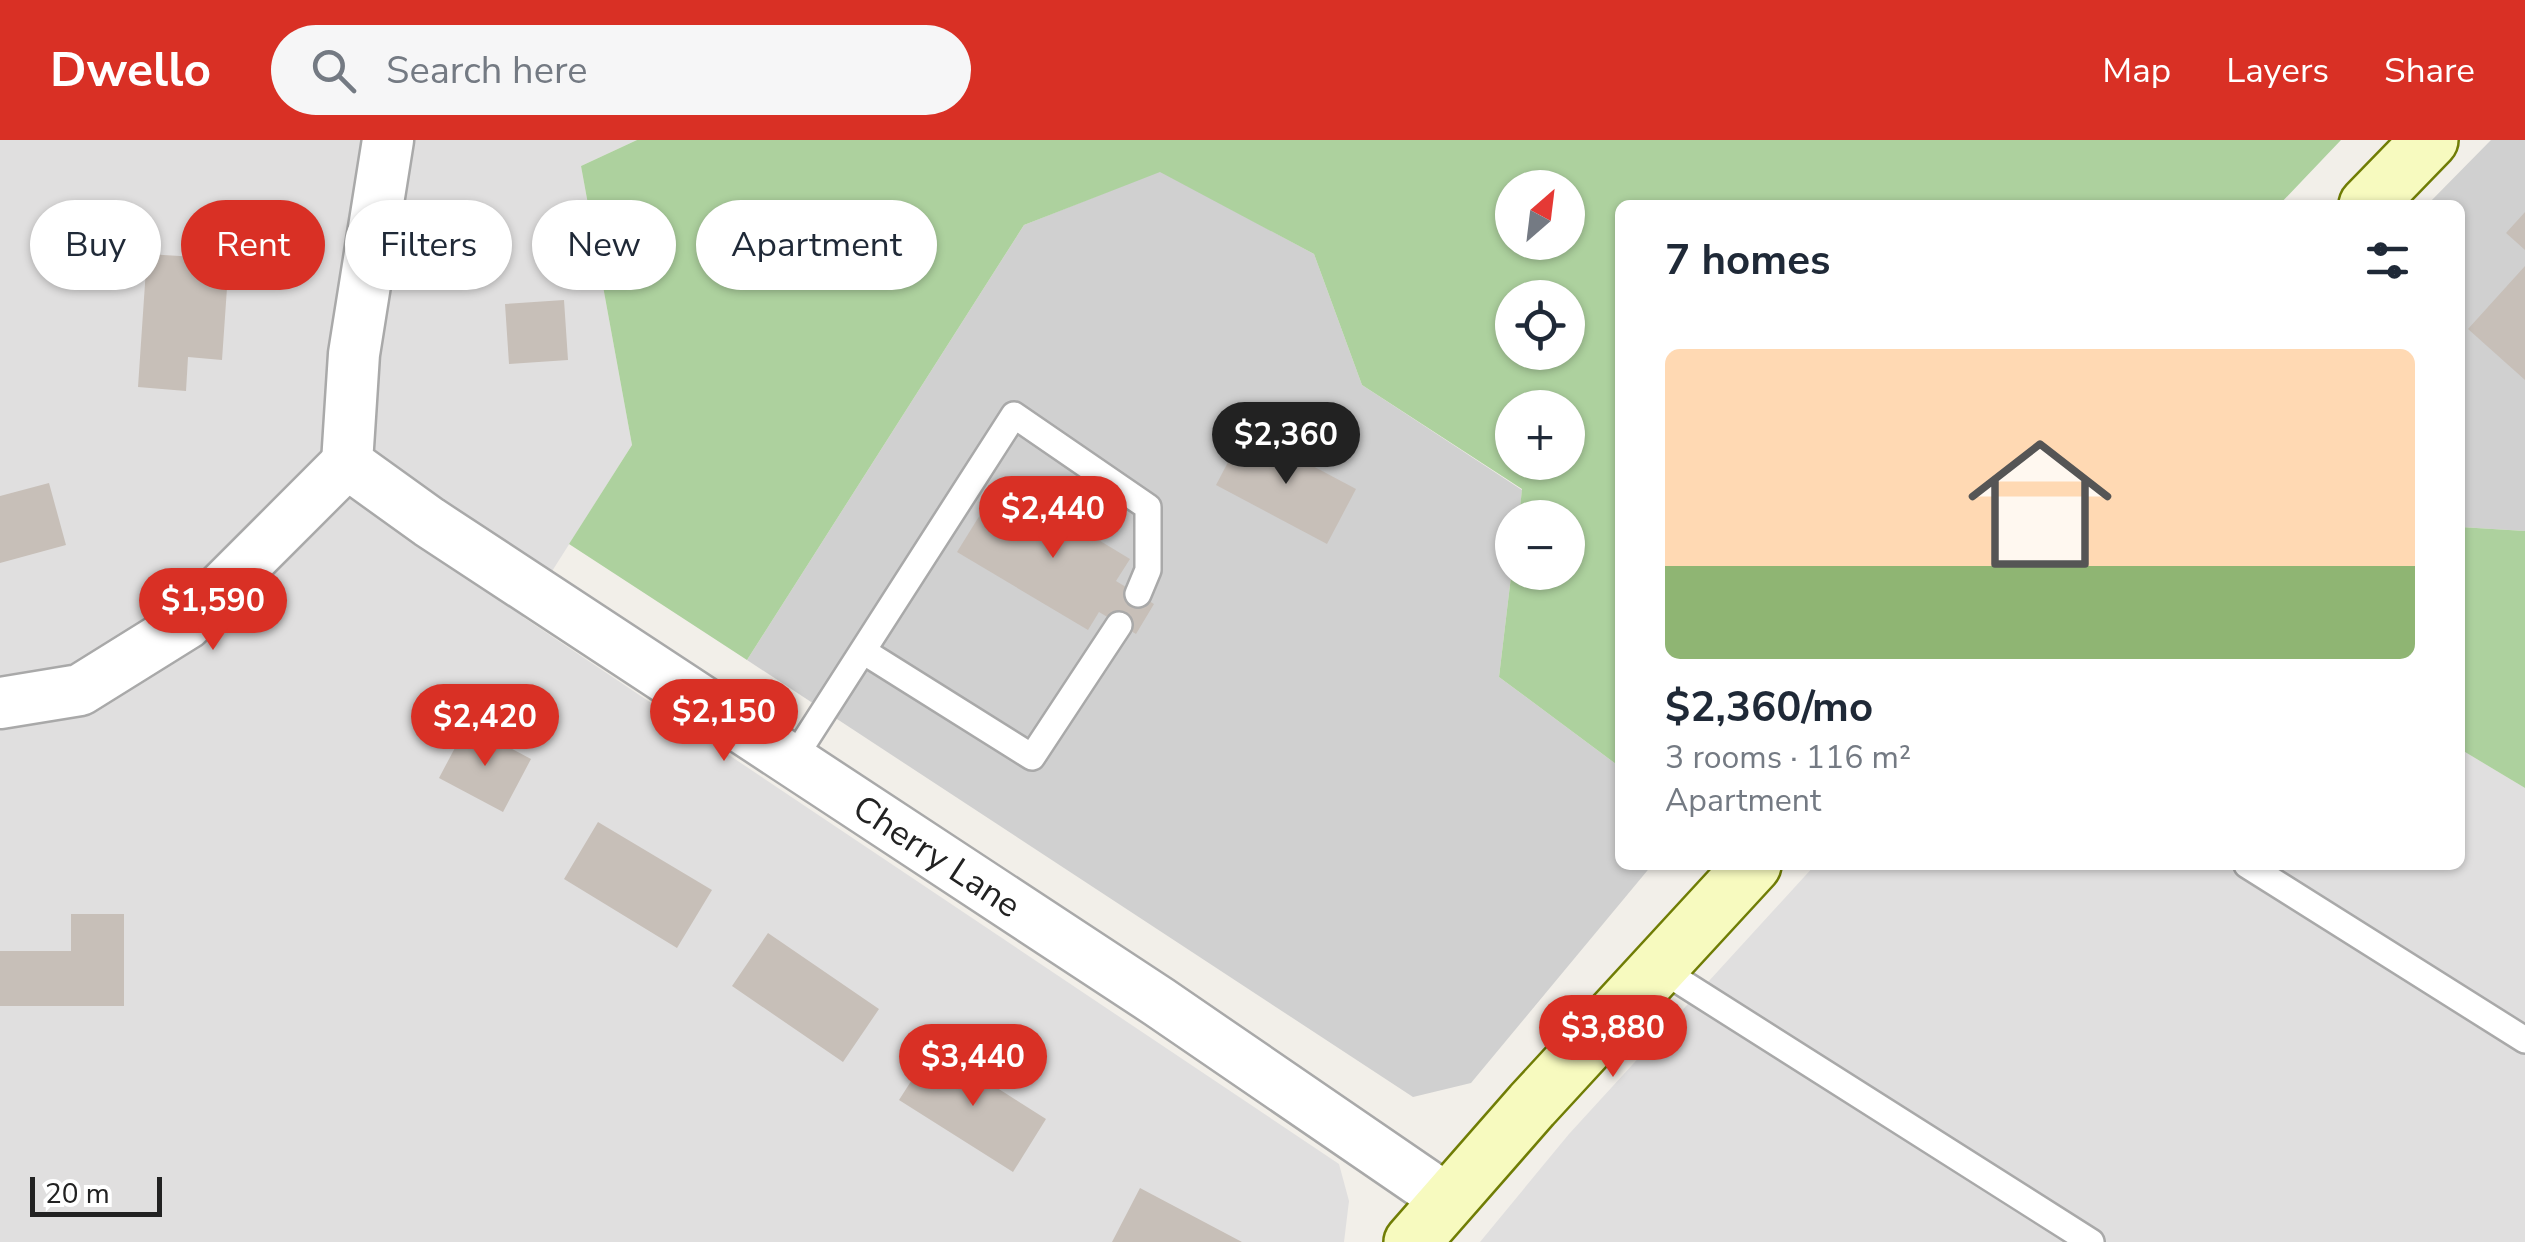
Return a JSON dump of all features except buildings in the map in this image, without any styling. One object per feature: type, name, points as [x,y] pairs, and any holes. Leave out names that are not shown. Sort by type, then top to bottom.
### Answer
[{"type":"main road","points":[[2372,200],[2430,140]]},
{"type":"main road","points":[[1412,1242],[1749,870]]},
{"type":"street","points":[[0,702],[80,690],[186,624],[347,463],[354,354],[388,140]]},
{"type":"street","name":"Cherry Lane","points":[[347,463],[429,522],[1159,1002],[1448,1200]]},
{"type":"lane","points":[[792,761],[1014,415],[1148,507],[1148,570],[1138,594]]},
{"type":"lane","points":[[863,651],[1032,756],[1119,624]]},
{"type":"lane","points":[[2255,870],[2525,1040]]},
{"type":"lane","points":[[1659,968],[2091,1242]]},
{"type":"shaded area","points":[[0,140],[637,140],[581,166],[587,200],[532,200],[532,290],[604,290],[632,445],[523,617],[1339,1164],[1349,1201],[1344,1242],[0,1242]]},
{"type":"shaded area","points":[[2491,140],[2525,140],[2525,531],[2465,527],[2465,200],[2432,200]]},
{"type":"shaded area","points":[[1160,171],[1314,254],[1362,385],[1495,472],[1495,480],[1507,480],[1522,490],[1521,500],[1495,500],[1495,590],[1509,590],[1499,677],[1615,763],[1615,870],[1648,870],[1471,1083],[1413,1097],[747,660],[1024,225]]},
{"type":"shaded area","points":[[2465,752],[2525,788],[2525,1242],[1480,1242],[1569,1134],[1810,870],[2465,870]]},
{"type":"green space","points":[[637,140],[2341,140],[2284,200],[1615,200],[1615,763],[1499,677],[1509,590],[1585,590],[1585,500],[1521,500],[1522,489],[1508,480],[1585,480],[1585,390],[1495,390],[1495,471],[1362,385],[1314,254],[1160,172],[1024,225],[747,660],[569,544],[632,445],[604,290],[676,290],[676,200],[587,200],[581,166]]},
{"type":"green space","points":[[2465,527],[2525,531],[2525,788],[2465,752]]}]
